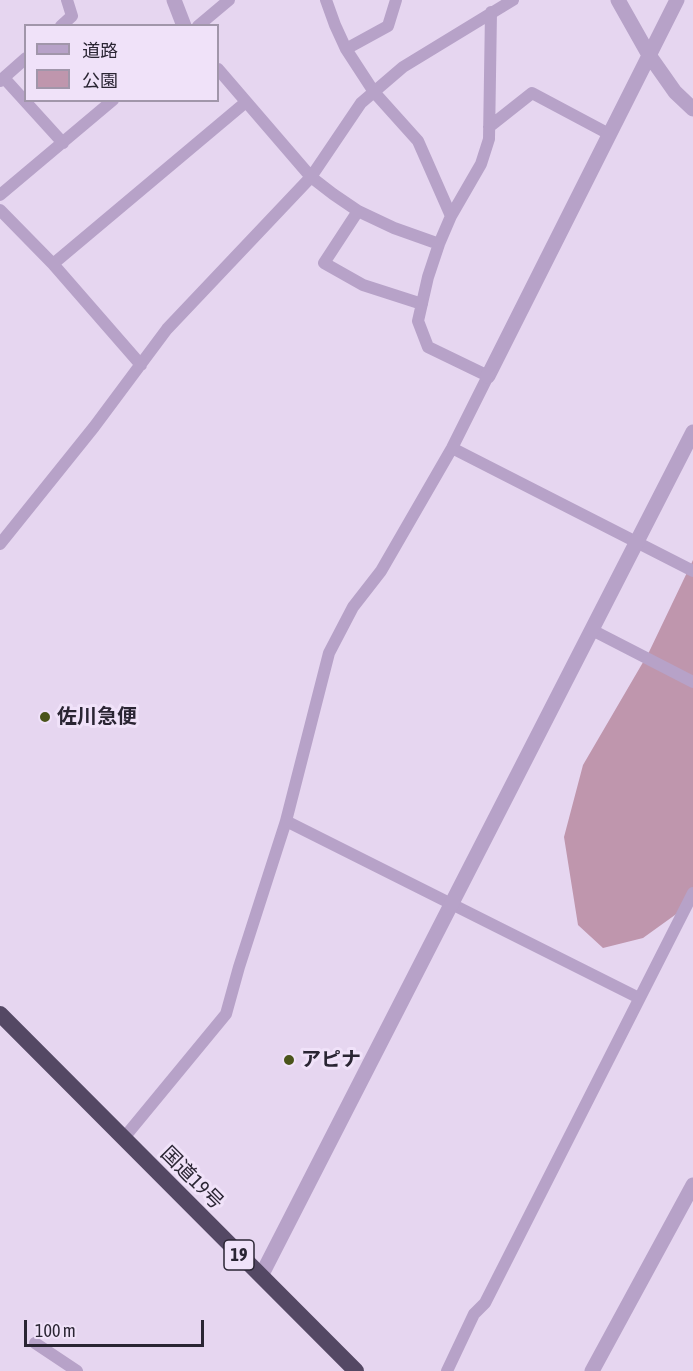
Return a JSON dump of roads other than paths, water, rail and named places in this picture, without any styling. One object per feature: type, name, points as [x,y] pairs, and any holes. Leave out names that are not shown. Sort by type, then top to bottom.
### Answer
[{"type":"highway","name":"国道19号","points":[[0,1014],[356,1371]]},
{"type":"street","points":[[63,24],[72,16],[67,0]]},
{"type":"street","points":[[174,0],[183,24]]},
{"type":"street","points":[[200,24],[229,0]]},
{"type":"street","points":[[326,0],[346,49],[374,92],[418,141],[451,216]]},
{"type":"street","points":[[346,49],[388,26],[396,0]]},
{"type":"street","points":[[0,544],[94,427],[167,329],[311,177],[361,103],[403,67],[513,0]]},
{"type":"street","points":[[618,0],[649,55],[675,92],[693,109]]},
{"type":"street","points":[[123,1138],[226,1014],[238,967],[286,821],[328,653],[353,607],[381,571],[452,448],[677,0]]},
{"type":"street","points":[[488,376],[428,347],[418,321],[428,277],[439,244],[451,216],[481,164],[489,139],[491,12]]},
{"type":"street","points":[[24,60],[2,80],[63,143]]},
{"type":"street","points":[[219,70],[311,177],[358,211],[394,228],[439,244]]},
{"type":"street","points":[[489,127],[532,93],[609,134]]},
{"type":"street","points":[[0,195],[111,102]]},
{"type":"street","points":[[53,264],[246,102]]},
{"type":"street","points":[[0,210],[53,264],[141,364]]},
{"type":"street","points":[[358,211],[324,263],[363,285],[422,304]]},
{"type":"street","points":[[261,1276],[693,432]]},
{"type":"street","points":[[452,448],[693,571]]},
{"type":"street","points":[[592,630],[693,682]]},
{"type":"street","points":[[286,821],[639,998]]},
{"type":"street","points":[[447,1371],[474,1314],[485,1303],[693,892]]},
{"type":"street","points":[[592,1371],[693,1185]]},
{"type":"street","points":[[46,1350],[54,1340]]},
{"type":"street","points":[[35,1343],[77,1371]]},
{"type":"place","name":"佐川急便","points":[[45,717]]},
{"type":"place","name":"アピナ","points":[[289,1060]]}]
